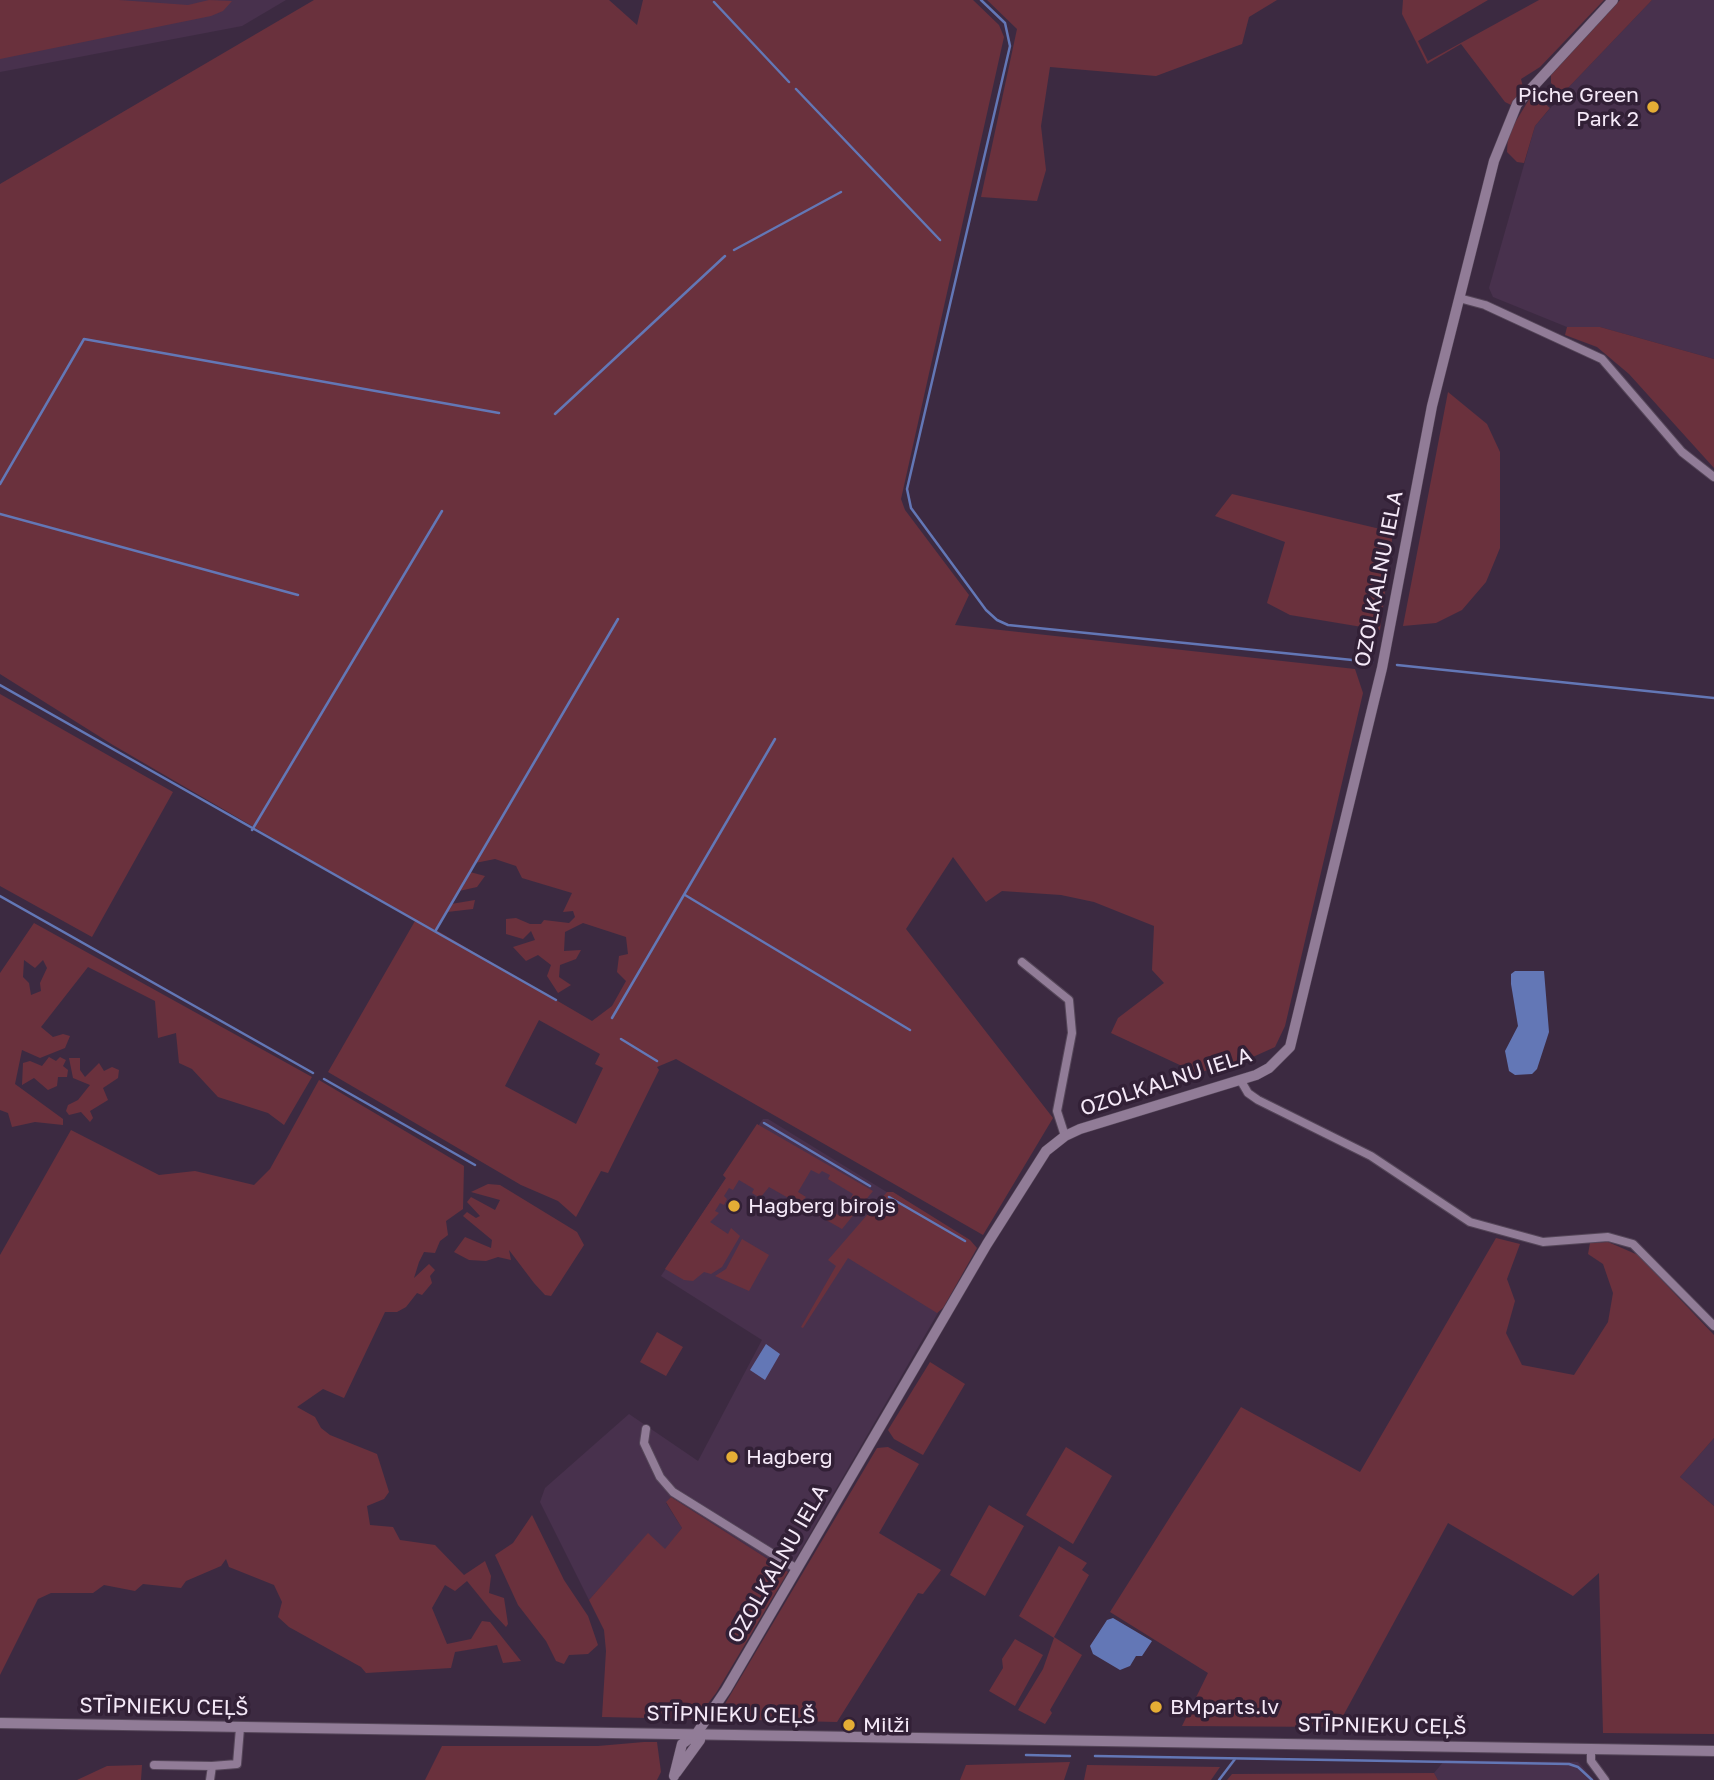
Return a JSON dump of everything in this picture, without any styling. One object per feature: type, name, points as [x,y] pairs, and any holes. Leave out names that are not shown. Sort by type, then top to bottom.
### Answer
[{"type":"main road","name":"STĪPNIEKU CEĻŠ","points":[[0,1723],[1714,1751]]},
{"type":"street","name":"OZOLKALNU IELA","points":[[673,1778],[700,1740],[697,1733],[726,1690],[1034,1166],[1066,1136],[1241,1082],[1269,1068],[1281,1059],[1295,1033],[1382,668],[1432,406],[1494,162],[1510,116],[1533,82],[1613,0]]},
{"type":"street","points":[[1459,298],[1485,305],[1602,359],[1682,452],[1714,477]]},
{"type":"street","points":[[1022,962],[1069,1000],[1072,1033],[1057,1101],[1057,1111],[1066,1136]]},
{"type":"street","points":[[1241,1082],[1248,1093],[1258,1100],[1371,1156],[1470,1222],[1543,1242],[1608,1237],[1633,1244],[1714,1326]]},
{"type":"street","points":[[646,1429],[644,1443],[660,1477],[673,1492],[797,1569]]},
{"type":"street","points":[[154,1765],[237,1764],[240,1728]]},
{"type":"street","points":[[1591,1749],[1591,1761],[1605,1780]]},
{"type":"street","points":[[210,1780],[212,1766]]},
{"type":"shaded area","points":[[0,0],[286,0],[242,26],[0,72]]},
{"type":"shaded area","points":[[0,0],[119,0],[188,5],[209,0],[232,1],[223,11],[211,16],[0,59]]},
{"type":"shaded area","points":[[314,0],[609,0],[637,25],[643,0],[973,0],[999,25],[1004,37],[901,499],[905,510],[969,595],[955,625],[1355,669],[1363,693],[1285,1026],[1275,1047],[1244,1061],[1197,1073],[1111,1033],[1118,1018],[1164,983],[1152,970],[1154,926],[1094,902],[1061,895],[1002,891],[986,902],[953,857],[906,929],[1053,1118],[983,1235],[676,1059],[657,1067],[659,1070],[608,1173],[601,1171],[576,1217],[558,1201],[521,1185],[328,1072],[415,921],[113,745],[0,674],[0,184]],"holes":[[[495,859],[516,866],[522,878],[572,893],[563,912],[573,911],[575,917],[569,923],[544,920],[541,924],[530,924],[516,918],[506,919],[506,934],[523,939],[531,931],[535,940],[513,947],[526,961],[538,955],[551,965],[547,976],[558,993],[571,985],[559,977],[560,965],[576,959],[581,950],[564,951],[565,932],[583,923],[626,937],[628,954],[619,956],[617,972],[626,981],[612,1006],[592,1021],[436,930],[447,912],[473,909],[475,900],[451,904],[459,891],[477,887],[485,876],[470,872],[475,863]],[[539,1020],[600,1054],[595,1064],[603,1068],[576,1124],[505,1086]]]},
{"type":"shaded area","points":[[987,0],[1277,0],[1249,17],[1242,44],[1156,76],[1050,67],[1041,126],[1046,170],[1037,201],[981,197],[1017,29]]},
{"type":"shaded area","points":[[1403,0],[1488,0],[1418,41],[1428,61],[1539,0],[1604,0],[1540,67],[1521,79],[1523,87],[1511,105],[1505,102],[1461,44],[1427,64],[1402,14]]},
{"type":"shaded area","points":[[1620,0],[1652,0],[1566,90],[1557,89],[1551,83],[1551,75]]},
{"type":"shaded area","points":[[1652,0],[1714,0],[1714,359],[1600,327],[1567,327],[1493,297],[1489,288],[1535,126]]},
{"type":"shaded area","points":[[1530,98],[1538,98],[1550,108],[1535,126],[1524,163],[1517,162],[1507,152],[1508,134]]},
{"type":"shaded area","points":[[1567,327],[1600,327],[1714,359],[1714,468],[1629,374],[1597,347],[1565,335]]},
{"type":"shaded area","points":[[1448,392],[1487,424],[1500,452],[1500,548],[1486,582],[1462,610],[1436,623],[1403,626]]},
{"type":"shaded area","points":[[1232,494],[1393,532],[1380,630],[1290,615],[1267,603],[1285,542],[1215,516]]},
{"type":"shaded area","points":[[0,694],[173,792],[92,937],[0,886]]},
{"type":"shaded area","points":[[34,923],[312,1077],[284,1125],[268,1113],[218,1097],[192,1069],[179,1063],[176,1033],[158,1038],[155,1001],[88,967],[41,1027],[53,1037],[63,1034],[70,1036],[65,1048],[40,1058],[22,1050],[15,1084],[63,1119],[63,1125],[35,1122],[12,1127],[8,1113],[0,1110],[0,973]],"holes":[[[24,960],[35,968],[43,960],[47,968],[40,983],[41,991],[31,995],[29,983],[23,977]]]},
{"type":"shaded area","points":[[49,1057],[56,1061],[60,1057],[66,1060],[63,1066],[68,1070],[67,1077],[58,1077],[57,1086],[48,1090],[34,1078],[22,1085],[23,1063],[30,1061],[42,1066]]},
{"type":"shaded area","points":[[69,1058],[80,1058],[80,1070],[85,1077],[99,1063],[104,1071],[112,1067],[119,1070],[118,1078],[103,1088],[108,1100],[90,1111],[93,1118],[90,1122],[81,1112],[69,1115],[66,1111],[68,1105],[78,1100],[90,1085],[73,1078]]},
{"type":"shaded area","points":[[319,1080],[464,1166],[463,1209],[446,1221],[448,1235],[440,1241],[435,1253],[424,1252],[419,1262],[414,1278],[429,1264],[435,1270],[430,1276],[432,1283],[422,1295],[417,1293],[406,1307],[397,1312],[385,1312],[344,1398],[323,1389],[297,1407],[315,1417],[321,1428],[330,1435],[377,1454],[389,1492],[384,1499],[367,1506],[370,1525],[393,1527],[400,1540],[435,1545],[464,1575],[485,1561],[491,1576],[489,1593],[504,1598],[508,1624],[506,1627],[467,1581],[455,1591],[445,1585],[432,1608],[447,1644],[471,1639],[482,1621],[490,1622],[521,1661],[503,1663],[497,1645],[455,1652],[451,1668],[366,1673],[361,1667],[289,1627],[278,1617],[282,1602],[274,1585],[229,1567],[226,1559],[221,1566],[186,1581],[181,1588],[143,1584],[135,1591],[104,1585],[93,1593],[51,1593],[38,1599],[0,1675],[0,1255],[71,1130],[159,1175],[195,1171],[254,1185],[270,1169]]},
{"type":"shaded area","points":[[763,1119],[768,1119],[976,1247],[788,1572],[671,1497],[666,1503],[682,1528],[665,1550],[648,1534],[589,1600],[540,1502],[545,1488],[629,1414],[698,1461],[762,1340],[661,1276],[726,1178],[723,1175]]},
{"type":"shaded area","points":[[757,1124],[873,1191],[842,1229],[812,1212],[814,1202],[840,1216],[853,1194],[828,1179],[830,1175],[822,1171],[819,1174],[811,1170],[798,1192],[806,1197],[799,1204],[769,1187],[760,1198],[752,1193],[754,1189],[739,1180],[733,1190],[729,1188],[724,1196],[727,1199],[724,1205],[720,1203],[715,1211],[719,1213],[710,1222],[728,1234],[731,1228],[740,1236],[722,1267],[711,1274],[704,1272],[693,1281],[684,1280],[665,1269],[726,1178],[723,1175]]},
{"type":"shaded area","points":[[488,1184],[500,1185],[577,1232],[584,1245],[551,1296],[545,1295],[534,1283],[509,1250],[511,1260],[498,1257],[486,1261],[469,1260],[454,1252],[465,1237],[491,1248],[492,1240],[463,1216],[467,1212],[476,1218],[480,1216],[467,1202],[471,1197],[495,1210],[500,1200],[471,1192]]},
{"type":"shaded area","points":[[887,1192],[893,1192],[970,1240],[977,1248],[943,1308],[937,1313],[848,1258],[803,1328],[801,1327],[836,1266],[828,1260]]},
{"type":"shaded area","points":[[1496,1238],[1520,1244],[1507,1279],[1515,1301],[1506,1333],[1522,1365],[1574,1375],[1608,1322],[1613,1293],[1603,1264],[1588,1254],[1590,1243],[1608,1242],[1638,1255],[1714,1335],[1714,1438],[1680,1477],[1714,1506],[1714,1734],[1603,1733],[1599,1573],[1573,1596],[1448,1523],[1337,1727],[1182,1726],[1208,1673],[1110,1612],[1172,1514],[1241,1407],[1360,1472]]},
{"type":"shaded area","points":[[742,1239],[769,1255],[749,1291],[715,1276],[726,1269]]},
{"type":"shaded area","points":[[657,1332],[683,1347],[666,1376],[640,1362]]},
{"type":"shaded area","points":[[930,1362],[965,1384],[923,1455],[894,1439],[888,1430]]},
{"type":"shaded area","points":[[1714,1438],[1714,1506],[1680,1477]]},
{"type":"shaded area","points":[[888,1447],[919,1464],[879,1533],[941,1570],[923,1594],[918,1593],[837,1722],[716,1719],[877,1448]]},
{"type":"shaded area","points":[[1066,1447],[1112,1476],[1073,1544],[1026,1515]]},
{"type":"shaded area","points":[[671,1497],[788,1572],[716,1693],[696,1719],[602,1717],[606,1651],[604,1630],[589,1600],[648,1533],[665,1549],[682,1528],[666,1502]]},
{"type":"shaded area","points":[[989,1505],[1024,1526],[985,1596],[950,1575]]},
{"type":"shaded area","points":[[532,1515],[564,1580],[588,1616],[598,1645],[588,1654],[569,1655],[564,1664],[556,1661],[546,1641],[518,1605],[495,1555],[513,1543]]},
{"type":"shaded area","points":[[1059,1546],[1087,1563],[1082,1570],[1089,1575],[1054,1637],[1082,1655],[1050,1710],[1052,1713],[1045,1724],[1018,1710],[1043,1669],[1054,1638],[1019,1616]]},
{"type":"shaded area","points":[[1015,1639],[1043,1655],[1015,1706],[989,1691],[1003,1668],[1002,1659]]},
{"type":"shaded area","points":[[657,1742],[661,1772],[657,1780],[425,1780],[442,1746],[598,1746]]},
{"type":"shaded area","points":[[1445,1760],[1578,1762],[1594,1780],[1438,1780],[1434,1773]]},
{"type":"shaded area","points":[[1070,1762],[1064,1780],[960,1780],[966,1765]]},
{"type":"shaded area","points":[[142,1765],[141,1780],[77,1780],[107,1766]]},
{"type":"shaded area","points":[[1087,1765],[1220,1767],[1211,1780],[1084,1780]]},
{"type":"shaded area","points":[[1434,1773],[1438,1780],[1227,1780],[1232,1774]]},
{"type":"water","points":[[1515,971],[1544,971],[1549,1032],[1537,1069],[1532,1074],[1515,1075],[1509,1071],[1505,1051],[1518,1026],[1511,984],[1511,974]]},
{"type":"water","points":[[766,1344],[780,1354],[765,1380],[750,1370]]},
{"type":"water","points":[[1113,1618],[1152,1641],[1142,1656],[1136,1656],[1130,1666],[1120,1670],[1093,1654],[1090,1646],[1107,1620]]},
{"type":"waterway","points":[[981,0],[1005,23],[1010,46],[907,489],[911,508],[986,610],[1008,625],[1372,662]]},
{"type":"waterway","points":[[714,2],[789,82]]},
{"type":"waterway","points":[[796,89],[940,240]]},
{"type":"waterway","points":[[734,250],[841,192]]},
{"type":"waterway","points":[[555,414],[725,256]]},
{"type":"waterway","points":[[0,484],[84,339],[499,413]]},
{"type":"waterway","points":[[252,830],[442,511]]},
{"type":"waterway","points":[[0,514],[298,595]]},
{"type":"waterway","points":[[436,930],[618,619]]},
{"type":"waterway","points":[[1397,665],[1714,698]]},
{"type":"waterway","points":[[0,685],[556,1000]]},
{"type":"waterway","points":[[612,1018],[775,739]]},
{"type":"waterway","points":[[685,895],[910,1030]]},
{"type":"waterway","points":[[0,896],[313,1073]]},
{"type":"waterway","points":[[621,1039],[657,1061]]},
{"type":"waterway","points":[[324,1079],[475,1165]]},
{"type":"waterway","points":[[764,1123],[870,1186]]},
{"type":"waterway","points":[[889,1197],[965,1241]]},
{"type":"waterway","points":[[1026,1755],[1070,1756]]},
{"type":"waterway","points":[[1095,1756],[1569,1764],[1578,1767],[1592,1780]]},
{"type":"waterway","points":[[1219,1780],[1235,1759]]},
{"type":"place","name":"Piche Green Park 2","points":[[1653,107]]},
{"type":"place","name":"Hagberg birojs","points":[[734,1206]]},
{"type":"place","name":"Hagberg","points":[[732,1457]]},
{"type":"place","name":"BMparts.lv","points":[[1156,1707]]},
{"type":"place","name":"Milži","points":[[849,1725]]}]
